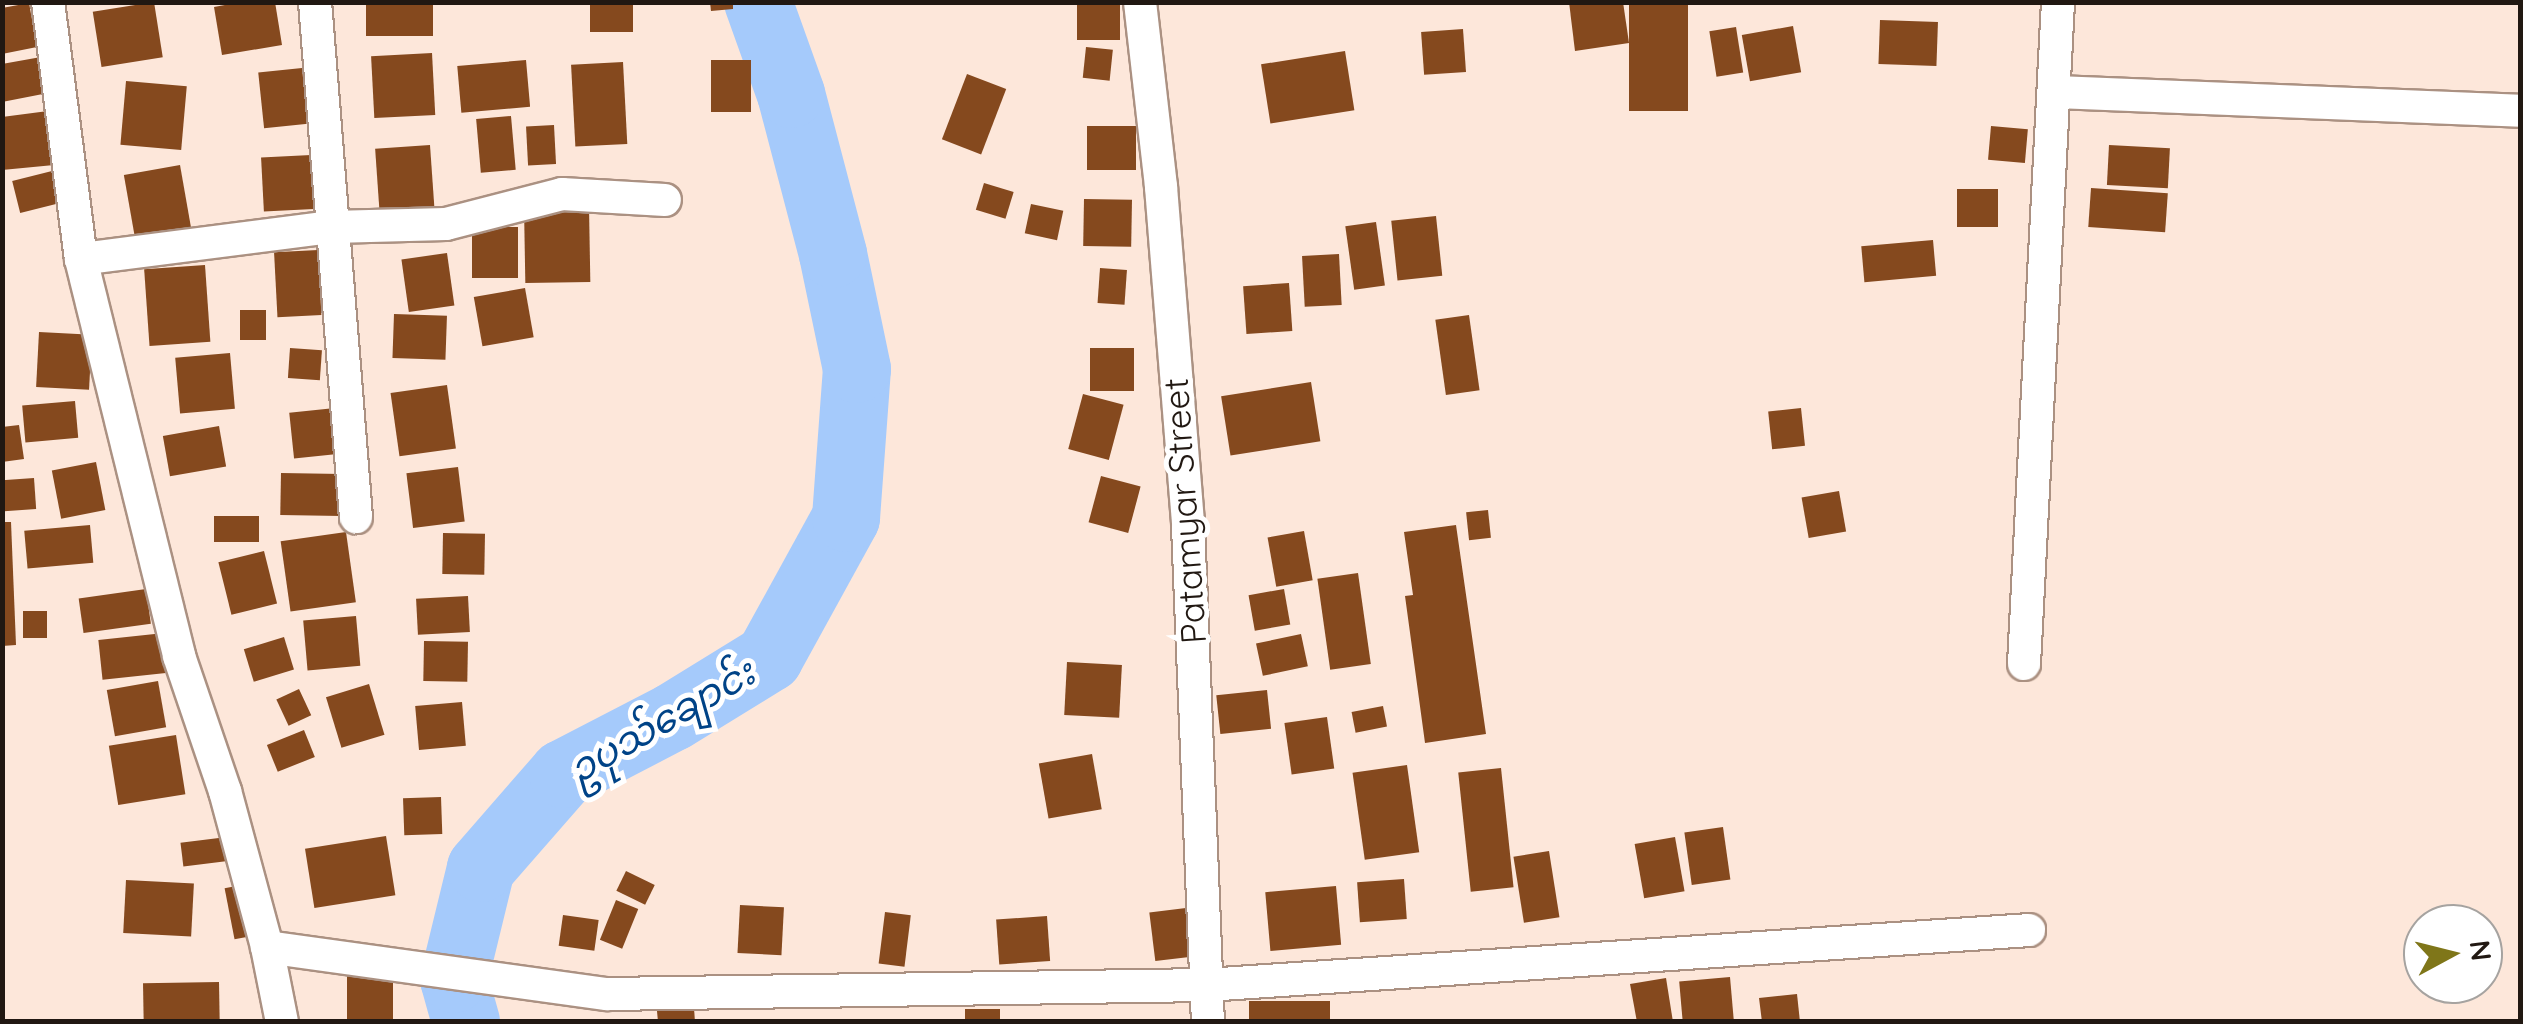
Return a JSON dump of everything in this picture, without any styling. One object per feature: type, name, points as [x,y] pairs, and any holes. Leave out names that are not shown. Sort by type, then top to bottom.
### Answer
[{"type":"street","points":[[48,2],[81,259],[179,656],[225,791],[267,947],[282,1022]]},
{"type":"street","points":[[315,2],[356,517]]},
{"type":"street","name":"Patamyar Street","points":[[1140,2],[1161,188],[1188,526],[1208,1022]]},
{"type":"street","points":[[2024,664],[2058,2]]},
{"type":"street","points":[[2054,92],[2520,111]]},
{"type":"street","points":[[81,259],[332,227],[446,224],[562,194],[665,200]]},
{"type":"street","points":[[267,947],[606,994],[1206,985],[2029,930]]},
{"type":"building","points":[[154,2],[163,57],[102,67],[93,12]]},
{"type":"building","points":[[275,2],[282,45],[222,55],[214,7]]},
{"type":"building","points":[[366,2],[433,2],[433,36],[366,36]]},
{"type":"building","points":[[590,2],[633,2],[633,32],[590,32]]},
{"type":"building","points":[[710,2],[733,2],[733,9],[711,11]]},
{"type":"building","points":[[1077,2],[1120,2],[1120,40],[1077,40]]},
{"type":"building","points":[[1569,2],[1623,2],[1629,43],[1575,51]]},
{"type":"building","points":[[1629,2],[1688,2],[1688,111],[1629,111]]},
{"type":"building","points":[[29,3],[37,47],[2,54],[2,8]]},
{"type":"building","points":[[1880,20],[1938,22],[1936,66],[1878,64]]},
{"type":"building","points":[[1793,26],[1801,72],[1750,81],[1742,35]]},
{"type":"building","points":[[1736,27],[1743,72],[1717,77],[1709,31]]},
{"type":"building","points":[[1463,29],[1466,72],[1424,75],[1421,32]]},
{"type":"building","points":[[1086,47],[1113,50],[1110,81],[1083,78]]},
{"type":"building","points":[[1345,51],[1354,110],[1270,124],[1261,64]]},
{"type":"building","points":[[432,53],[435,115],[374,118],[371,56]]},
{"type":"building","points":[[41,57],[48,93],[2,102],[2,64]]},
{"type":"building","points":[[526,60],[530,107],[461,113],[457,66]]},
{"type":"building","points":[[711,60],[751,60],[751,112],[711,112]]},
{"type":"building","points":[[623,62],[627,144],[575,147],[571,65]]},
{"type":"building","points":[[302,68],[308,124],[264,128],[258,73]]},
{"type":"building","points":[[967,74],[1006,89],[981,154],[942,139]]},
{"type":"building","points":[[126,81],[187,86],[181,150],[120,145]]},
{"type":"building","points":[[48,111],[54,165],[2,170],[2,117]]},
{"type":"building","points":[[511,116],[516,170],[481,173],[476,119]]},
{"type":"building","points":[[554,125],[556,164],[528,165],[526,126]]},
{"type":"building","points":[[1087,126],[1136,126],[1136,170],[1087,170]]},
{"type":"building","points":[[1991,126],[2028,129],[2025,163],[1988,160]]},
{"type":"building","points":[[430,145],[435,212],[380,216],[375,149]]},
{"type":"building","points":[[2109,145],[2170,148],[2168,188],[2107,185]]},
{"type":"building","points":[[311,155],[314,209],[264,212],[261,158]]},
{"type":"building","points":[[180,165],[193,236],[136,246],[124,175]]},
{"type":"building","points":[[52,171],[60,203],[20,213],[12,181]]},
{"type":"building","points":[[984,183],[1014,192],[1005,219],[976,210]]},
{"type":"building","points":[[2091,188],[2168,193],[2165,232],[2088,227]]},
{"type":"building","points":[[1957,189],[1998,189],[1998,227],[1957,227]]},
{"type":"building","points":[[1084,199],[1132,200],[1131,247],[1083,246]]},
{"type":"building","points":[[1031,204],[1063,211],[1057,240],[1025,233]]},
{"type":"building","points":[[589,206],[590,282],[525,283],[524,207]]},
{"type":"building","points":[[1436,216],[1442,276],[1398,280],[1391,221]]},
{"type":"building","points":[[1376,222],[1385,285],[1354,290],[1345,226]]},
{"type":"building","points":[[472,227],[518,227],[518,278],[472,278]]},
{"type":"building","points":[[1933,240],[1936,276],[1864,282],[1861,246]]},
{"type":"building","points":[[318,250],[321,315],[277,317],[274,252]]},
{"type":"building","points":[[447,253],[454,305],[409,312],[401,259]]},
{"type":"building","points":[[1339,254],[1342,305],[1305,307],[1302,256]]},
{"type":"building","points":[[205,265],[210,342],[150,346],[144,269]]},
{"type":"building","points":[[1100,268],[1127,270],[1124,305],[1098,303]]},
{"type":"building","points":[[1289,283],[1292,331],[1246,334],[1243,286]]},
{"type":"building","points":[[525,288],[534,337],[482,346],[474,297]]},
{"type":"building","points":[[240,310],[266,310],[266,340],[240,340]]},
{"type":"building","points":[[394,314],[447,316],[445,360],[392,358]]},
{"type":"building","points":[[1469,315],[1480,390],[1446,395],[1435,320]]},
{"type":"building","points":[[39,332],[92,335],[89,390],[36,387]]},
{"type":"building","points":[[290,348],[322,350],[320,380],[288,378]]},
{"type":"building","points":[[1090,348],[1134,348],[1134,391],[1090,391]]},
{"type":"building","points":[[230,353],[235,409],[180,414],[175,358]]},
{"type":"building","points":[[1311,382],[1320,441],[1231,455],[1221,396]]},
{"type":"building","points":[[447,385],[456,448],[399,456],[391,393]]},
{"type":"building","points":[[1083,394],[1124,405],[1109,460],[1068,449]]},
{"type":"building","points":[[75,401],[78,438],[25,442],[22,406]]},
{"type":"building","points":[[335,408],[340,454],[294,459],[289,413]]},
{"type":"building","points":[[1801,408],[1805,446],[1772,449],[1768,411]]},
{"type":"building","points":[[19,425],[24,459],[2,462],[2,427]]},
{"type":"building","points":[[219,426],[226,466],[170,476],[163,436]]},
{"type":"building","points":[[96,462],[105,510],[61,519],[52,471]]},
{"type":"building","points":[[458,467],[465,522],[413,528],[406,473]]},
{"type":"building","points":[[281,473],[342,474],[341,516],[280,515]]},
{"type":"building","points":[[1101,476],[1141,487],[1128,533],[1089,522]]},
{"type":"building","points":[[34,478],[36,509],[4,511],[2,480]]},
{"type":"building","points":[[1839,491],[1846,531],[1809,538],[1802,498]]},
{"type":"building","points":[[1488,510],[1491,538],[1469,540],[1466,512]]},
{"type":"building","points":[[214,516],[259,516],[259,542],[214,542]]},
{"type":"building","points":[[2,522],[11,522],[16,645],[2,646]]},
{"type":"building","points":[[90,525],[93,563],[28,569],[24,531]]},
{"type":"building","points":[[1456,525],[1486,734],[1425,743],[1405,596],[1413,595],[1404,532]]},
{"type":"building","points":[[1304,531],[1313,580],[1276,587],[1268,537]]},
{"type":"building","points":[[346,532],[356,602],[291,611],[281,541]]},
{"type":"building","points":[[443,533],[485,534],[484,575],[442,574]]},
{"type":"building","points":[[264,551],[277,603],[231,615],[218,562]]},
{"type":"building","points":[[1358,573],[1371,664],[1330,670],[1317,579]]},
{"type":"building","points":[[146,589],[151,624],[84,633],[79,598]]},
{"type":"building","points":[[1284,589],[1290,624],[1255,631],[1249,595]]},
{"type":"building","points":[[468,596],[470,632],[418,635],[416,599]]},
{"type":"building","points":[[23,611],[47,611],[47,638],[23,638]]},
{"type":"building","points":[[356,616],[360,666],[308,670],[303,621]]},
{"type":"building","points":[[164,633],[168,673],[103,680],[98,640]]},
{"type":"building","points":[[1301,634],[1308,666],[1263,676],[1256,644]]},
{"type":"building","points":[[284,637],[294,670],[254,682],[244,649]]},
{"type":"building","points":[[424,641],[468,642],[467,682],[423,681]]},
{"type":"building","points":[[1067,662],[1122,665],[1119,718],[1064,715]]},
{"type":"building","points":[[158,681],[166,727],[115,736],[107,690]]},
{"type":"building","points":[[369,684],[384,735],[341,748],[326,697]]},
{"type":"building","points":[[299,689],[311,715],[289,726],[276,700]]},
{"type":"building","points":[[1267,690],[1271,729],[1220,734],[1216,695]]},
{"type":"building","points":[[462,702],[466,746],[419,750],[415,706]]},
{"type":"building","points":[[1383,706],[1387,727],[1356,733],[1352,712]]},
{"type":"building","points":[[1327,717],[1334,768],[1292,774],[1284,723]]},
{"type":"building","points":[[304,730],[315,757],[278,772],[267,745]]},
{"type":"building","points":[[176,735],[185,794],[118,805],[109,746]]},
{"type":"building","points":[[1092,754],[1102,809],[1049,819],[1039,763]]},
{"type":"building","points":[[1407,765],[1419,852],[1365,860],[1353,773]]},
{"type":"building","points":[[1501,768],[1514,887],[1471,892],[1458,772]]},
{"type":"building","points":[[441,797],[442,834],[404,835],[403,798]]},
{"type":"building","points":[[1723,827],[1730,879],[1692,885],[1684,832]]},
{"type":"building","points":[[243,835],[246,859],[183,866],[180,843]]},
{"type":"building","points":[[386,836],[395,895],[314,908],[305,849]]},
{"type":"building","points":[[1675,837],[1685,891],[1644,898],[1635,844]]},
{"type":"building","points":[[1549,851],[1559,917],[1524,923],[1513,857]]},
{"type":"building","points":[[626,871],[655,885],[645,905],[616,891]]},
{"type":"building","points":[[1404,879],[1407,919],[1360,922],[1357,882]]},
{"type":"building","points":[[126,880],[194,884],[191,936],[123,933]]},
{"type":"building","points":[[257,882],[267,933],[235,939],[225,888]]},
{"type":"building","points":[[1336,886],[1341,945],[1270,951],[1265,892]]},
{"type":"building","points":[[616,900],[638,909],[622,949],[600,940]]},
{"type":"building","points":[[740,905],[784,907],[781,955],[737,953]]},
{"type":"building","points":[[1194,907],[1200,956],[1155,961],[1149,912]]},
{"type":"building","points":[[885,912],[911,915],[904,967],[879,964]]},
{"type":"building","points":[[563,915],[599,920],[594,951],[559,946]]},
{"type":"building","points":[[1047,916],[1050,961],[999,964],[996,920]]},
{"type":"building","points":[[347,964],[393,964],[393,1021],[347,1021]]},
{"type":"building","points":[[1730,977],[1734,1022],[1683,1022],[1679,981]]},
{"type":"building","points":[[1666,978],[1673,1022],[1637,1022],[1630,984]]},
{"type":"building","points":[[219,982],[220,1022],[144,1022],[143,983]]},
{"type":"building","points":[[1797,994],[1800,1022],[1762,1022],[1759,998]]},
{"type":"building","points":[[1249,1001],[1330,1001],[1330,1022],[1249,1022]]},
{"type":"building","points":[[694,1008],[695,1022],[658,1022],[657,1011]]},
{"type":"building","points":[[965,1009],[1000,1009],[1000,1022],[965,1022]]},
{"type":"waterway","name":"ဥပုသ်ချောင်း","points":[[466,1022],[454,979],[481,868],[563,774],[673,717],[769,658],[846,518],[857,369],[833,254],[791,94],[758,2]]}]
